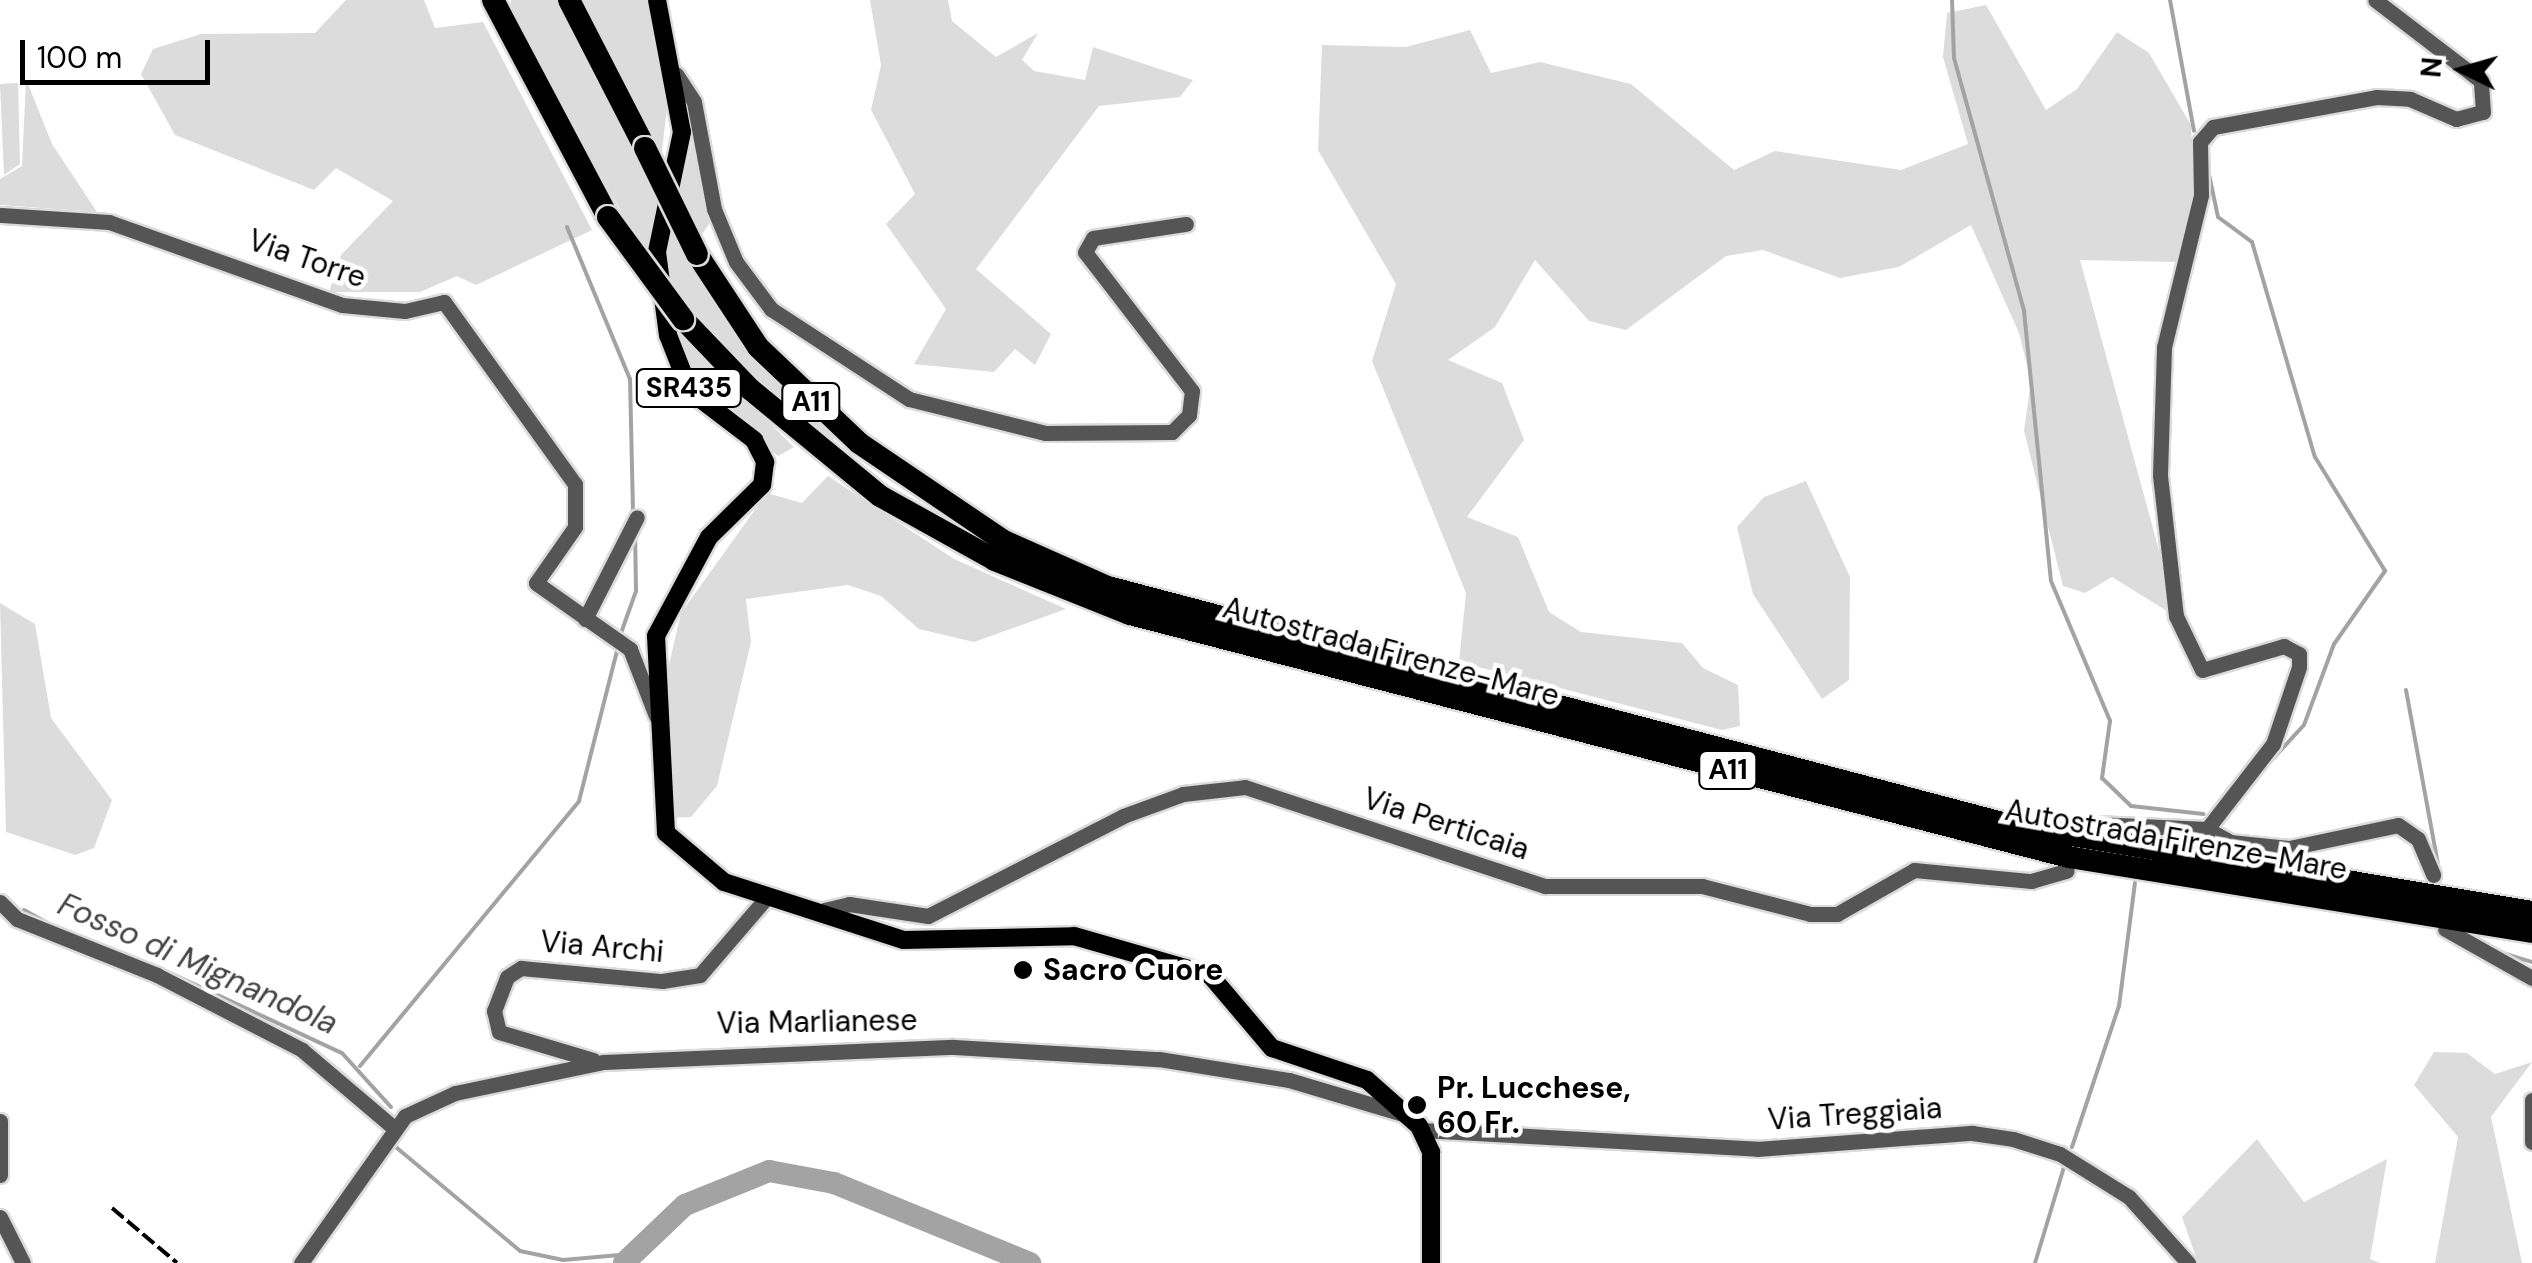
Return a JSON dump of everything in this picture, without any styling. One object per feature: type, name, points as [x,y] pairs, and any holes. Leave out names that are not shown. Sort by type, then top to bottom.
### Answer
[{"type":"highway","name":"Autostrada Firenze-Mare","points":[[493,0],[608,217],[683,319],[750,390],[880,496],[1039,581],[1130,614],[2068,857],[2532,932]]},
{"type":"highway","name":"Autostrada Firenze-Mare","points":[[570,0],[698,254],[758,347],[848,435],[960,515],[1108,587],[2006,824],[2532,912]]},
{"type":"main road","name":"SR435","points":[[657,0],[676,74],[682,154],[656,262],[668,335],[690,391],[754,440],[765,472],[668,604],[656,636],[656,716],[666,833],[701,870],[768,896],[926,944],[1030,932],[1193,968],[1228,988],[1272,1048],[1354,1074],[1416,1124]]},
{"type":"main road","points":[[1416,1124],[1432,1224],[1432,1263]]},
{"type":"street","points":[[2207,830],[2273,744],[2299,667],[2299,654],[2284,646],[2202,670],[2176,616],[2160,475],[2164,347],[2201,195],[2200,142],[2212,127],[2376,97],[2410,99],[2456,120],[2483,112],[2481,80],[2375,0]]},
{"type":"street","points":[[676,74],[694,102],[714,209],[736,262],[771,309],[909,399],[1046,433],[1172,432],[1189,415],[1192,391],[1085,252],[1093,238],[1186,224]]},
{"type":"street","name":"Via Torre","points":[[0,215],[116,224],[342,305],[406,311],[444,302],[575,484],[575,527],[536,582],[585,619]]},
{"type":"street","points":[[637,517],[585,619],[630,649],[656,716]]},
{"type":"street","name":"Via Perticaia","points":[[824,910],[848,904],[928,916],[1124,816],[1188,793],[1245,787],[1545,886],[1702,886],[1810,914],[1838,914],[1914,870],[2031,880],[2067,871]]},
{"type":"street","points":[[2096,824],[2207,830],[2230,842],[2289,848],[2398,825],[2418,839],[2433,875]]},
{"type":"street","name":"Via Archi","points":[[604,1062],[507,1040],[494,1011],[508,977],[521,968],[662,981],[700,975],[768,896]]},
{"type":"street","points":[[0,902],[17,919],[157,975],[302,1050],[394,1128]]},
{"type":"street","points":[[2444,929],[2532,978]]},
{"type":"street","name":"Via Marlianese","points":[[302,1263],[394,1128],[455,1093],[604,1062],[954,1047],[1159,1059],[1289,1080],[1416,1124]]},
{"type":"street","points":[[2532,1100],[2532,1142]]},
{"type":"street","points":[[0,1121],[0,1175]]},
{"type":"street","name":"Via Treggiaia","points":[[1416,1124],[1772,1150],[1972,1133],[2013,1139],[2060,1154],[2129,1197],[2188,1263]]},
{"type":"street","points":[[0,1218],[22,1263]]},
{"type":"shaded area","points":[[346,0],[424,0],[435,28],[483,22],[592,230],[476,285],[457,276],[420,292],[329,292],[341,255],[393,201],[336,168],[314,190],[175,135],[141,74],[153,49],[201,34],[315,33]]},
{"type":"shaded area","points":[[511,0],[562,0],[657,147],[583,0],[648,0],[669,91],[649,260],[511,18]]},
{"type":"shaded area","points":[[870,0],[948,0],[952,21],[996,57],[1038,33],[1022,60],[1034,71],[1085,80],[1093,47],[1193,80],[1180,97],[1099,106],[976,269],[1051,334],[1035,365],[1015,349],[994,372],[914,364],[946,309],[886,224],[915,194],[871,110],[881,65]]},
{"type":"shaded area","points":[[1986,5],[2046,110],[2077,89],[2117,32],[2149,53],[2191,125],[2194,191],[2177,262],[2080,260],[2173,602],[2167,611],[2112,577],[2085,593],[2063,586],[2024,431],[2031,381],[2019,333],[1971,225],[1899,267],[1840,278],[1763,250],[1726,256],[1626,330],[1589,321],[1535,260],[1495,327],[1448,360],[1502,383],[1524,440],[1467,517],[1518,537],[1549,612],[1581,632],[1682,643],[1703,668],[1738,685],[1740,726],[1722,730],[1459,662],[1466,593],[1372,361],[1396,284],[1318,150],[1322,45],[1406,47],[1470,30],[1491,73],[1540,62],[1631,84],[1734,170],[1775,151],[1901,170],[1968,144],[1943,57],[1947,13]]},
{"type":"shaded area","points":[[26,79],[52,144],[97,212],[0,205],[0,179],[22,166]]},
{"type":"shaded area","points":[[18,83],[20,164],[4,175],[0,84]]},
{"type":"shaded area","points":[[694,133],[709,224],[689,254],[761,361],[836,436],[827,447],[674,297],[684,339],[794,447],[778,456],[699,391],[677,339],[664,265]]},
{"type":"shaded area","points":[[828,476],[954,559],[1066,609],[974,642],[919,629],[881,596],[848,585],[746,599],[751,642],[717,786],[691,817],[668,818],[668,669],[681,613],[767,493],[802,503]]},
{"type":"shaded area","points":[[1806,481],[1850,577],[1849,680],[1822,699],[1753,594],[1737,527],[1764,497]]},
{"type":"shaded area","points":[[0,603],[35,624],[51,718],[112,800],[94,848],[75,855],[6,832]]},
{"type":"shaded area","points":[[2434,1052],[2467,1053],[2495,1074],[2532,1062],[2491,1117],[2522,1263],[2435,1263],[2458,1137],[2414,1085]]},
{"type":"shaded area","points":[[2257,1139],[2304,1202],[2387,1159],[2370,1259],[2380,1263],[2198,1263],[2182,1217]]},
{"type":"waterway","points":[[1952,0],[1954,58],[2024,311],[2051,581],[2110,721],[2102,778],[2131,806],[2204,814]]},
{"type":"waterway","points":[[2170,0],[2194,131]]},
{"type":"waterway","points":[[2208,170],[2218,217],[2252,242],[2315,457],[2385,571],[2334,644],[2304,725],[2259,774]]},
{"type":"waterway","points":[[567,227],[630,379],[633,513]]},
{"type":"waterway","points":[[621,633],[636,591],[635,530]]},
{"type":"waterway","points":[[360,1066],[579,801],[617,651]]},
{"type":"waterway","points":[[2406,690],[2438,864]]},
{"type":"waterway","points":[[2072,1147],[2119,1006],[2135,883]]},
{"type":"waterway","name":"Fosso di Mignandola","points":[[24,910],[53,926]]},
{"type":"waterway","points":[[2499,952],[2532,962]]},
{"type":"waterway","name":"Fosso di Mignandola","points":[[122,953],[155,966]]},
{"type":"waterway","points":[[168,972],[342,1053],[391,1107]]},
{"type":"waterway","name":"Fosso di Mignandola","points":[[391,1143],[520,1251],[563,1260],[631,1254]]},
{"type":"waterway","points":[[2035,1263],[2064,1167]]},
{"type":"waterway","points":[[624,1263],[685,1205],[769,1171],[834,1183],[1030,1263]]},
{"type":"railway","points":[[112,1208],[177,1263]]},
{"type":"place","name":"Sacro Cuore","points":[[1023,970]]},
{"type":"place","name":"Pr. Lucchese, 60 Fr.","points":[[1417,1105]]}]
